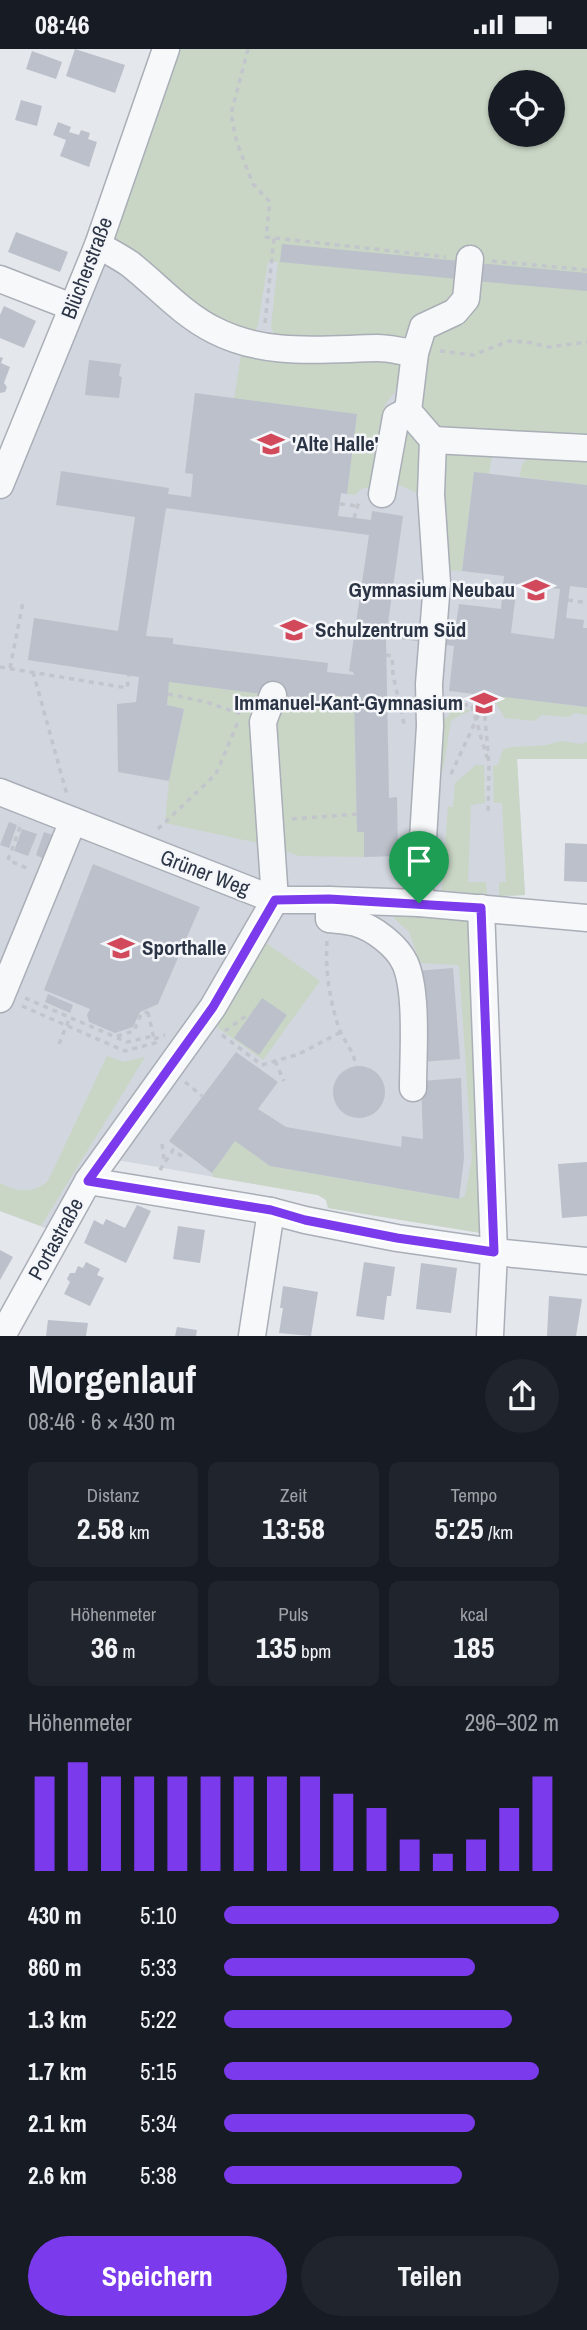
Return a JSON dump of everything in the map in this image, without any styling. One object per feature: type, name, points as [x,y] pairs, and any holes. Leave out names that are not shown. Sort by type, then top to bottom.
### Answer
[{"type":"street","name":"Blücherstraße","points":[[0,485],[97,245],[166,49]]},
{"type":"street","points":[[97,245],[129,264],[176,304],[214,330],[263,345],[293,350],[417,347]]},
{"type":"street","points":[[419,903],[430,734],[429,684],[437,583],[430,494],[433,440],[408,411],[417,347],[423,327],[455,312],[466,299],[470,259]]},
{"type":"street","points":[[0,279],[72,307]]},
{"type":"street","points":[[370,500],[396,417],[408,411]]},
{"type":"street","points":[[433,440],[587,448]]},
{"type":"street","points":[[273,695],[253,718],[271,821],[275,900]]},
{"type":"street","name":"Grüner Weg","points":[[0,792],[275,900],[329,909],[419,903],[587,918]]},
{"type":"street","points":[[0,998],[74,821]]},
{"type":"street","name":"Portastraße","points":[[2,1336],[88,1181],[213,1007],[275,900]]},
{"type":"street","points":[[481,908],[494,1252],[490,1336]]},
{"type":"street","points":[[329,909],[377,933],[396,949],[406,965],[412,997],[413,1087]]},
{"type":"street","points":[[88,1181],[271,1210],[305,1220],[397,1238],[494,1252],[587,1261]]},
{"type":"street","points":[[252,1336],[271,1210]]},
{"type":"path","points":[[248,49],[231,114],[237,142],[253,184],[270,202],[266,237],[587,270]]},
{"type":"path","points":[[263,345],[274,238]]},
{"type":"path","points":[[417,347],[473,355],[509,341],[549,347],[587,342]]},
{"type":"path","points":[[340,503],[370,500]]},
{"type":"path","points":[[437,583],[503,591]]},
{"type":"path","points":[[568,600],[587,603]]},
{"type":"path","points":[[10,668],[23,602]]},
{"type":"path","points":[[386,655],[392,656],[406,730]]},
{"type":"path","points":[[0,667],[127,688],[129,675]]},
{"type":"path","points":[[33,672],[74,821]]},
{"type":"path","points":[[139,847],[216,774],[253,718],[206,702],[168,694]]},
{"type":"path","points":[[453,703],[472,706],[484,703]]},
{"type":"path","points":[[448,780],[484,703]]},
{"type":"path","points":[[484,703],[489,765],[488,815]]},
{"type":"path","points":[[472,706],[489,765]]},
{"type":"path","points":[[271,821],[357,814]]},
{"type":"path","points":[[20,827],[8,860],[51,877]]},
{"type":"path","points":[[329,909],[326,960],[331,999],[341,1032],[354,1054],[356,1066]]},
{"type":"path","points":[[0,998],[125,1051],[155,1043],[148,1010],[141,1014],[134,1031],[116,1037]]},
{"type":"path","points":[[27,999],[127,1042],[166,1035]]},
{"type":"path","points":[[246,1016],[220,1034],[262,1065],[299,1054],[341,1032]]},
{"type":"path","points":[[59,1044],[70,1017]]},
{"type":"path","points":[[275,1061],[284,1081]]},
{"type":"path","points":[[193,1089],[202,1096]]},
{"type":"path","points":[[162,1144],[164,1162]]},
{"type":"path","points":[[148,1190],[173,1150],[183,1157]]},
{"type":"shaded area","name":"Schulzentrum Süd","points":[[108,246],[587,292],[587,759],[517,759],[525,895],[477,898],[481,1233],[328,1208],[326,1200],[318,1195],[100,1157],[56,1232],[0,1211],[0,501]]},
{"type":"green space","points":[[177,49],[587,49],[587,438],[445,433],[418,409],[419,354],[460,291],[410,339],[275,336],[271,327],[278,262],[268,262],[255,331],[217,324],[108,246]]},
{"type":"green space","points":[[242,349],[404,360],[403,381],[385,405],[374,486],[361,489],[355,495],[347,494],[357,414],[234,399]]},
{"type":"green space","points":[[406,431],[414,434],[422,448],[417,493],[397,484]]},
{"type":"green space","points":[[458,452],[492,456],[489,474],[474,472],[462,571],[444,570],[441,463],[447,455]]},
{"type":"green space","points":[[528,458],[587,458],[587,485],[520,477],[522,464]]},
{"type":"green space","points":[[169,682],[323,702],[324,694],[354,698],[357,831],[364,832],[364,857],[299,856],[272,846],[165,823],[169,781],[184,710],[167,705]]},
{"type":"green space","points":[[496,696],[587,707],[587,715],[542,715],[534,721],[505,718],[496,704]]},
{"type":"green space","points":[[450,707],[471,710],[451,720],[443,771],[432,770],[435,720],[449,717]]},
{"type":"green space","points":[[560,741],[582,744],[587,742],[587,759],[517,759],[525,895],[499,896],[499,882],[506,882],[502,803],[494,803],[493,766],[498,765],[503,749]]},
{"type":"green space","points":[[476,765],[484,765],[485,803],[471,805],[468,882],[486,882],[487,897],[441,901],[448,807],[453,807],[455,783]]},
{"type":"green space","points":[[392,910],[477,916],[481,1233],[328,1208],[326,1200],[318,1195],[213,1177],[212,1173],[235,1141],[270,1166],[458,1199],[465,1196],[472,1158],[459,965],[420,963],[409,932],[394,918]]},
{"type":"green space","points":[[262,940],[320,981],[263,1060],[207,1020]]},
{"type":"green space","points":[[107,1056],[124,1062],[145,1057],[41,1226],[0,1211],[0,1183],[12,1188],[31,1190],[48,1181]]},
{"type":"building","points":[[75,49],[125,65],[115,93],[66,76]]},
{"type":"building","points":[[32,51],[62,62],[56,79],[26,69]]},
{"type":"building","points":[[21,100],[42,106],[37,126],[15,120]]},
{"type":"building","points":[[58,122],[71,127],[69,132],[79,135],[81,130],[90,133],[88,139],[97,142],[89,167],[60,156],[66,140],[53,135]]},
{"type":"building","points":[[16,232],[68,252],[60,272],[8,252]]},
{"type":"building","points":[[282,244],[460,261],[458,279],[280,262]]},
{"type":"building","points":[[478,263],[587,273],[587,291],[476,281]]},
{"type":"building","points":[[4,306],[36,321],[24,348],[0,338],[0,315]]},
{"type":"building","points":[[0,357],[3,358],[1,363],[10,367],[4,383],[7,387],[5,392],[0,393]]},
{"type":"building","points":[[89,360],[121,364],[119,398],[85,395]]},
{"type":"building","points":[[195,393],[357,414],[347,494],[341,493],[338,516],[371,520],[372,511],[403,516],[388,623],[455,631],[459,604],[501,609],[504,576],[462,571],[474,472],[587,485],[587,588],[570,586],[566,618],[584,620],[583,628],[587,628],[587,707],[496,696],[496,704],[473,701],[474,694],[449,691],[454,646],[386,637],[389,798],[397,797],[398,856],[364,857],[364,832],[357,832],[354,698],[324,694],[323,702],[169,682],[167,705],[184,709],[169,781],[118,772],[117,704],[136,702],[139,677],[28,660],[34,618],[118,631],[135,517],[56,505],[61,471],[169,488],[168,494],[191,497],[193,474],[185,473]],"holes":[[[166,508],[369,535],[349,671],[354,675],[327,672],[328,663],[173,644],[173,638],[146,636]],[[517,584],[560,589],[554,639],[511,633]]]},
{"type":"building","points":[[9,822],[17,825],[9,848],[0,845]]},
{"type":"building","points":[[22,829],[37,834],[28,856],[14,851]]},
{"type":"building","points":[[44,832],[53,835],[44,859],[36,855]]},
{"type":"building","points":[[565,843],[587,844],[587,882],[564,881]]},
{"type":"building","name":"Sporthalle","points":[[93,864],[200,907],[158,1004],[140,1012],[133,1027],[115,1033],[89,1022],[87,1015],[90,1009],[44,990]]},
{"type":"building","points":[[453,968],[460,1059],[421,1062],[415,971]]},
{"type":"building","points":[[48,994],[73,1005],[70,1013],[45,1002]]},
{"type":"building","points":[[262,998],[287,1015],[259,1055],[234,1038]]},
{"type":"building","points":[[236,1052],[278,1082],[258,1109],[286,1127],[401,1147],[402,1136],[423,1139],[421,1081],[461,1078],[464,1158],[459,1199],[270,1166],[235,1141],[212,1173],[169,1141]]},
{"type":"building","points":[[359,1066],[378,1073],[385,1092],[378,1111],[359,1118],[340,1111],[333,1092],[340,1073]]},
{"type":"building","points":[[587,1162],[587,1216],[562,1218],[558,1164]]},
{"type":"building","points":[[137,1205],[151,1211],[126,1263],[84,1243],[94,1220],[103,1225],[106,1219],[125,1228]]},
{"type":"building","points":[[178,1226],[205,1230],[200,1263],[173,1259]]},
{"type":"building","points":[[0,1250],[13,1257],[0,1280]]},
{"type":"building","points":[[86,1262],[100,1269],[97,1275],[104,1278],[90,1306],[64,1294],[70,1282],[67,1279],[70,1273],[75,1273],[78,1266],[83,1268]]},
{"type":"building","points":[[364,1262],[395,1267],[384,1320],[356,1316]]},
{"type":"building","points":[[421,1263],[457,1268],[451,1313],[416,1309]]},
{"type":"building","points":[[283,1286],[318,1292],[311,1336],[279,1333]]},
{"type":"building","points":[[549,1296],[582,1299],[576,1336],[547,1336]]},
{"type":"building","points":[[48,1320],[88,1323],[86,1336],[46,1336]]},
{"type":"building","points":[[177,1327],[197,1330],[196,1336],[175,1336]]},
{"type":"place","name":"'Alte Halle'","points":[[271,444]]},
{"type":"place","name":"Gymnasium Neubau","points":[[536,590]]},
{"type":"place","name":"Schulzentrum Süd","points":[[294,630]]},
{"type":"place","name":"Immanuel-Kant-Gymnasium","points":[[484,703]]},
{"type":"place","name":"Sporthalle","points":[[121,948]]},
{"type":"route","points":[[329,899],[419,903],[481,908],[494,1252],[397,1238],[305,1220],[271,1210],[88,1181],[213,1007],[275,900],[329,899]]}]
